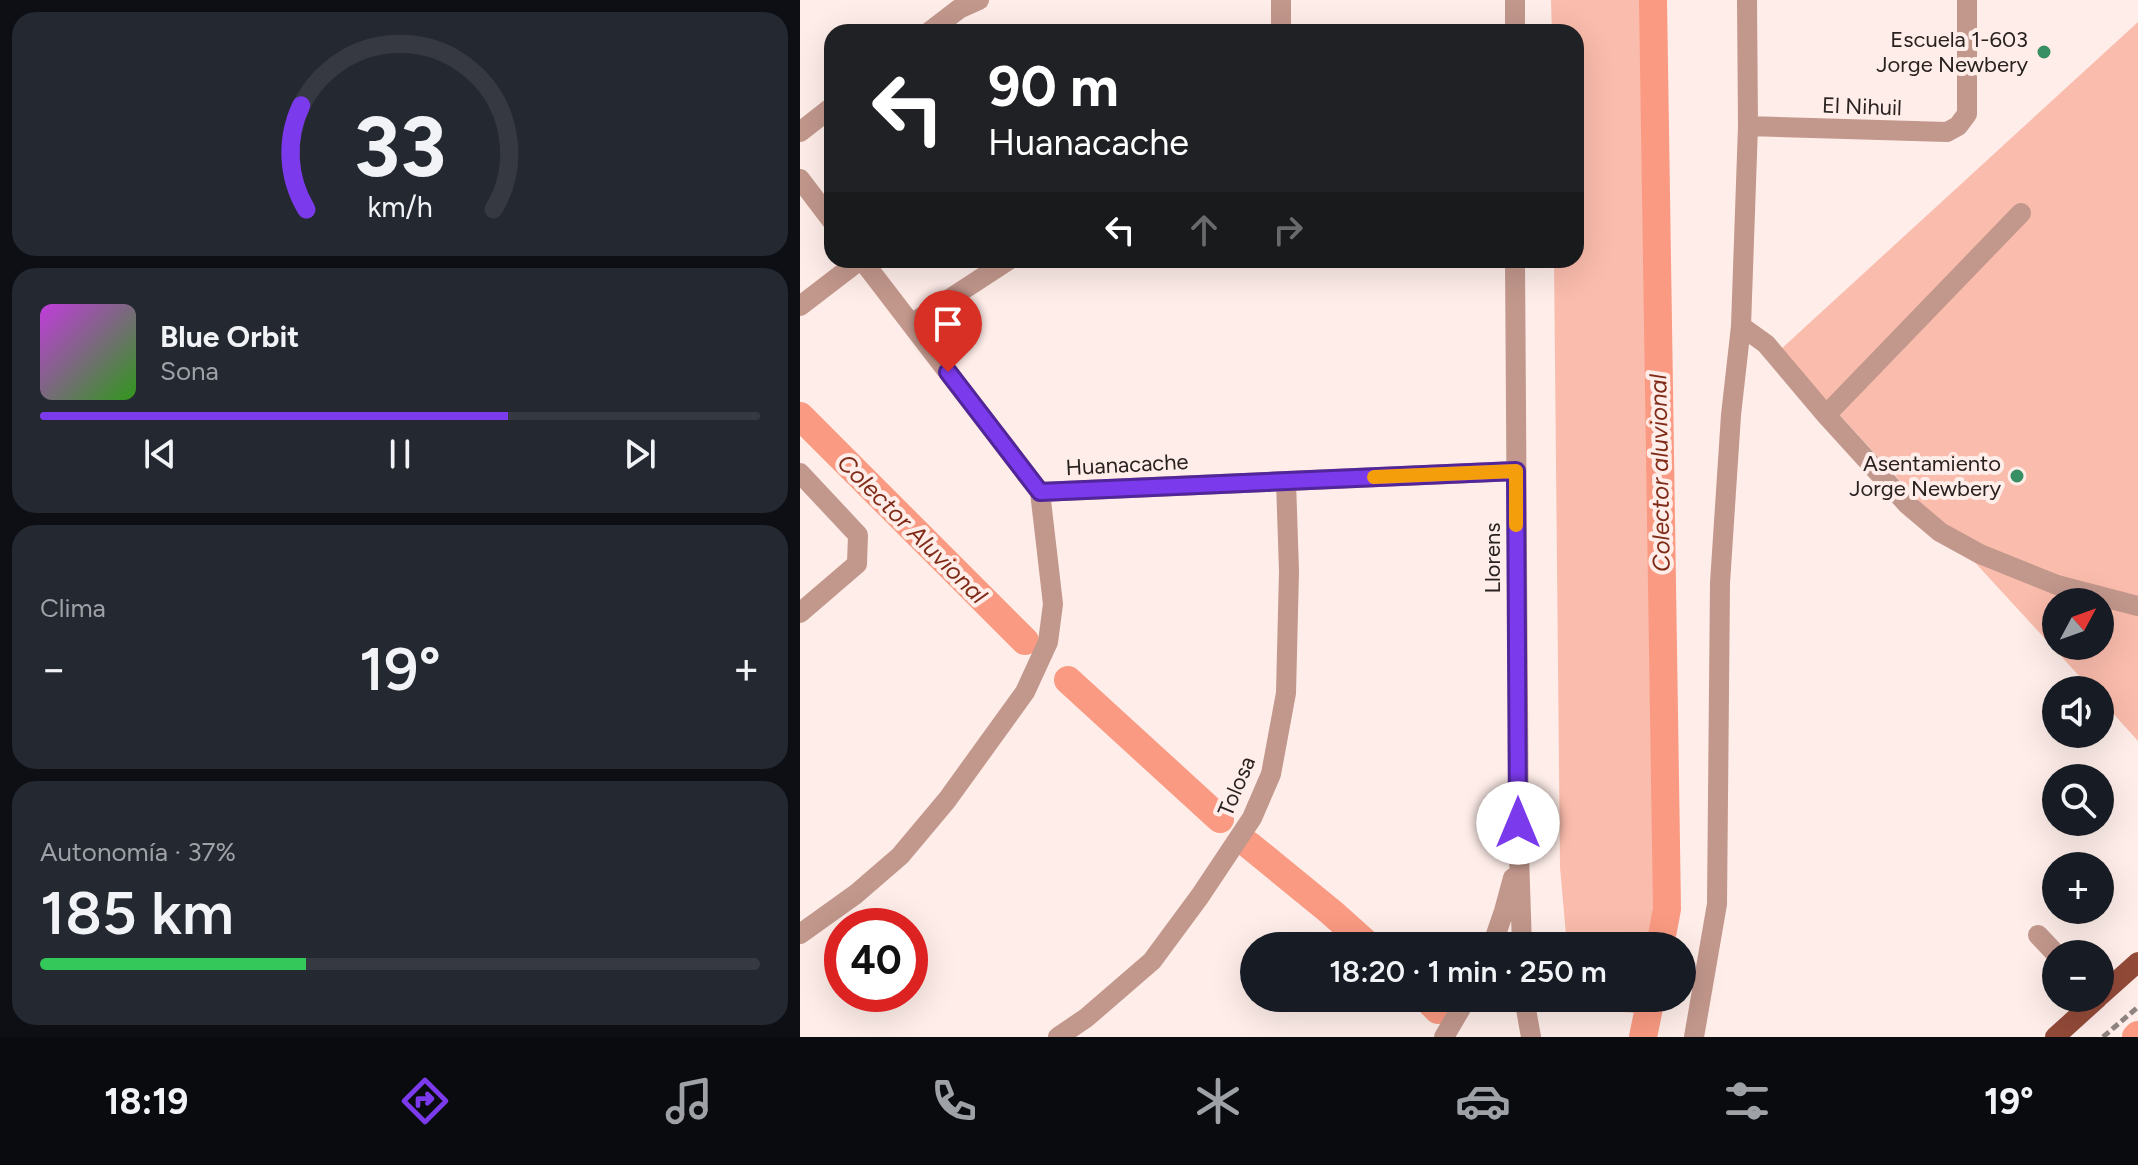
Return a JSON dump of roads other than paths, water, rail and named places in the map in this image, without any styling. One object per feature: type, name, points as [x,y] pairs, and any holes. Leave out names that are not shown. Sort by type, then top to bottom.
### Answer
[{"type":"main road","points":[[2114,984],[2138,962]]},
{"type":"main road","points":[[2055,1037],[2082,1012]]},
{"type":"street","points":[[939,24],[959,9],[979,0]]},
{"type":"street","points":[[1281,0],[1281,24]]},
{"type":"street","points":[[1515,0],[1515,24]]},
{"type":"street","points":[[1695,1033],[1717,904],[1720,583],[1731,415],[1741,326],[1748,126],[1747,0]]},
{"type":"street","name":"El Nihuil","points":[[1748,126],[1947,132],[1958,126],[1967,114],[1967,0]]},
{"type":"street","points":[[800,132],[824,113]]},
{"type":"street","points":[[800,179],[824,210]]},
{"type":"street","points":[[1826,415],[2021,213]]},
{"type":"street","points":[[800,306],[850,268]]},
{"type":"street","points":[[867,268],[1040,492]]},
{"type":"street","points":[[911,324],[997,268]]},
{"type":"street","name":"Llorens","points":[[1515,268],[1522,932]]},
{"type":"street","points":[[1741,326],[1766,344],[1907,504],[1940,532],[1980,554],[2057,585],[2138,606]]},
{"type":"street","name":"Huanacache","points":[[800,934],[856,894],[900,856],[947,800],[1025,692],[1048,642],[1053,604],[1040,492],[1516,471]]},
{"type":"street","points":[[800,473],[858,535],[857,564],[800,613]]},
{"type":"street","name":"Tolosa","points":[[1058,1037],[1086,1018],[1152,961],[1252,818],[1271,774],[1286,693],[1289,571],[1286,481]]},
{"type":"street","name":"Llorens","points":[[1497,932],[1519,855]]},
{"type":"street","points":[[2038,935],[2043,940]]},
{"type":"street","points":[[1444,1037],[1459,1012]]},
{"type":"street","points":[[1527,1012],[1531,1037]]},
{"type":"waterway","name":"Colector aluvional","points":[[1653,0],[1667,909],[1663,932]]},
{"type":"waterway","name":"Colector Aluvional","points":[[800,416],[1025,641]]},
{"type":"waterway","name":"Colector Aluvional","points":[[1068,680],[1220,819]]},
{"type":"waterway","name":"Colector Aluvional","points":[[1249,845],[1353,932]]},
{"type":"waterway","name":"Colector aluvional","points":[[1643,1037],[1648,1012]]},
{"type":"place","name":"Escuela 1-603 Jorge Newbery","points":[[2044,52]]},
{"type":"place","name":"Asentamiento Jorge Newbery","points":[[2017,476]]}]
